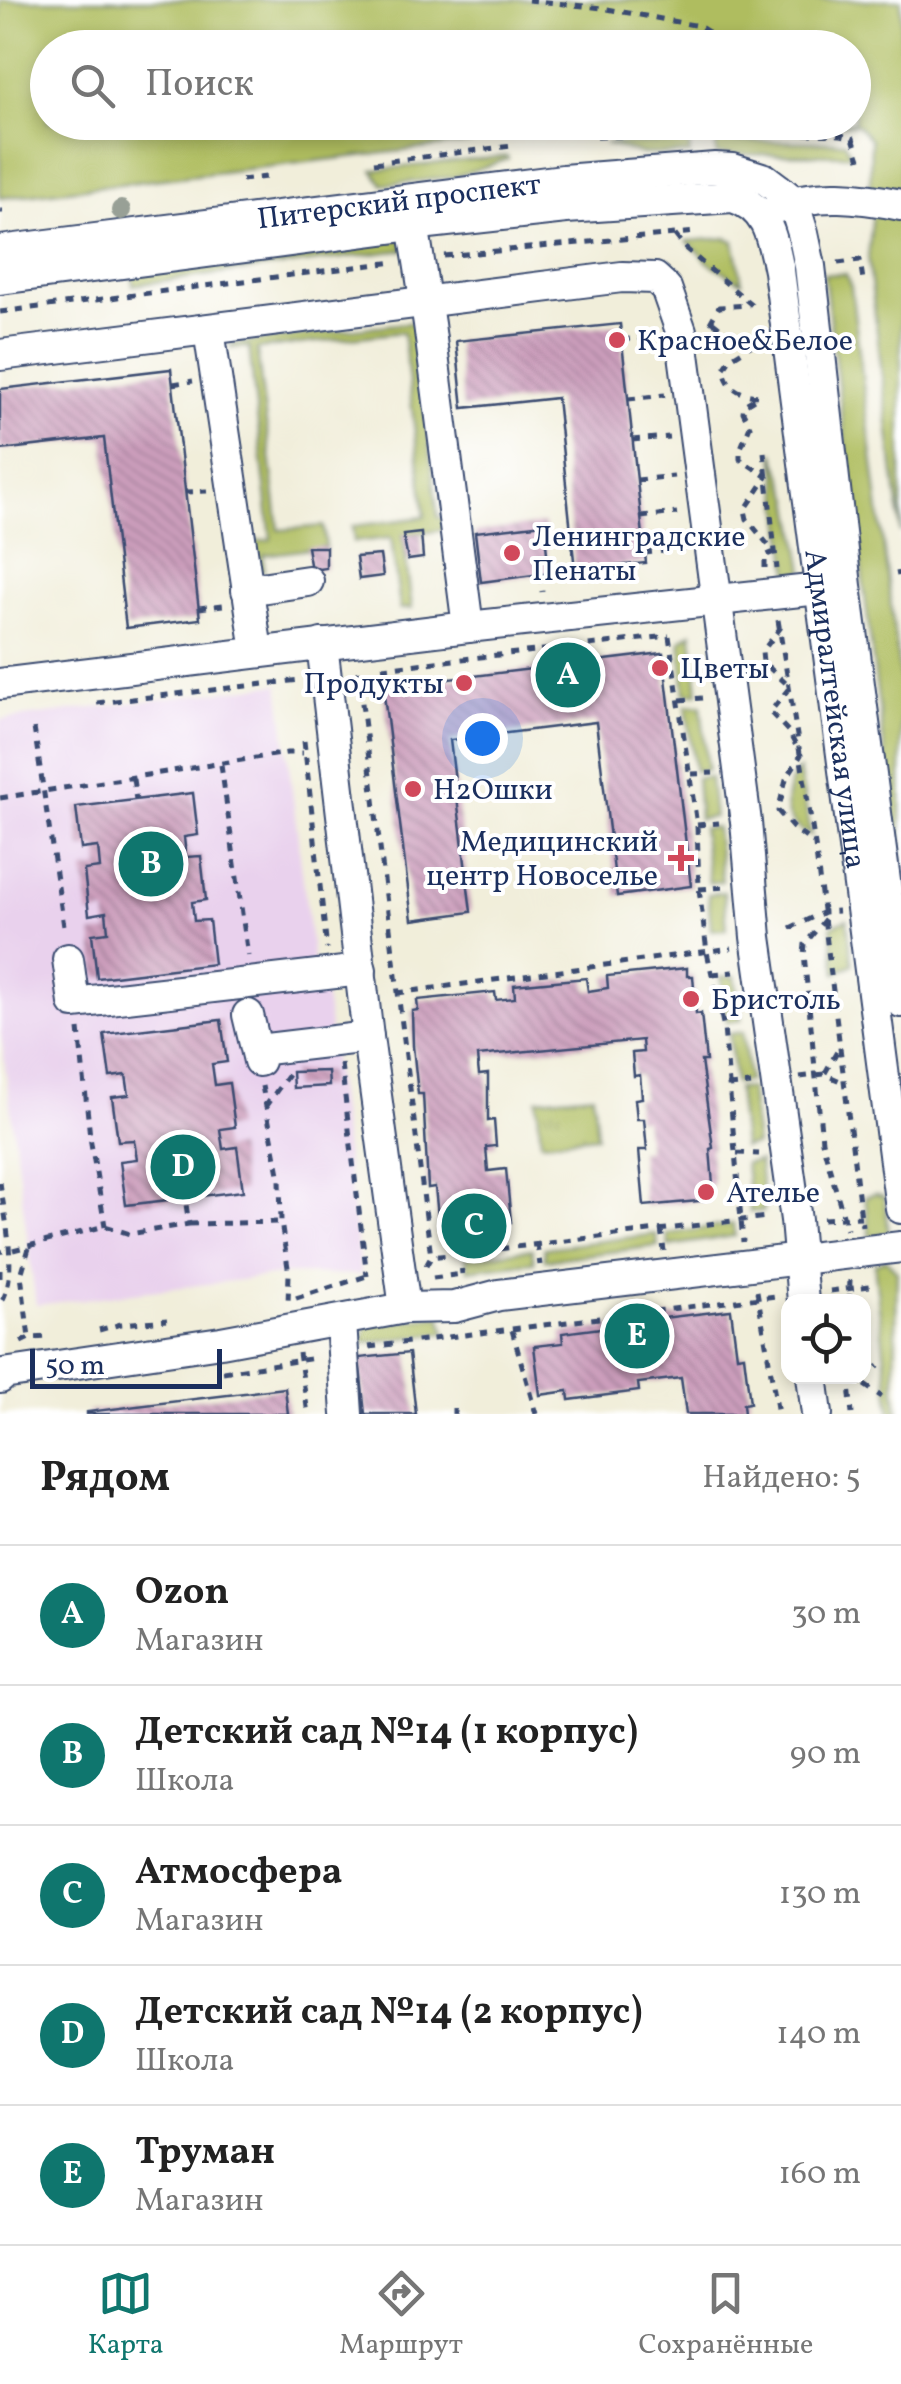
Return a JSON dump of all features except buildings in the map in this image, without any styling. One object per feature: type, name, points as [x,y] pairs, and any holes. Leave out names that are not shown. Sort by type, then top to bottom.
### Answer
[{"type":"street","name":"Питерский проспект","points":[[0,279],[411,212],[563,180],[715,168],[764,178],[793,201]]},
{"type":"street","name":"Питерский проспект","points":[[0,251],[411,212],[714,197],[748,202],[762,214]]},
{"type":"street","points":[[762,214],[793,201],[825,197],[901,205]]},
{"type":"street","name":"Адмиралтейская улица","points":[[793,201],[810,266],[833,588],[901,1208]]},
{"type":"street","points":[[411,212],[468,627]]},
{"type":"street","name":"Адмиралтейская улица","points":[[762,214],[779,271],[901,1002]]},
{"type":"street","points":[[0,355],[639,276],[655,278],[666,288],[681,331],[689,383],[799,1259],[796,1294]]},
{"type":"street","points":[[209,330],[242,597],[256,652]]},
{"type":"street","points":[[242,597],[308,581]]},
{"type":"street","points":[[0,684],[715,598],[833,588]]},
{"type":"street","points":[[322,644],[368,1038],[405,1308]]},
{"type":"street","points":[[68,958],[74,1003],[361,970]]},
{"type":"street","points":[[248,1015],[259,1056],[368,1038]]},
{"type":"street","points":[[0,1378],[3,1374],[348,1335],[405,1308],[454,1307],[499,1294],[799,1259],[857,1246],[901,1247]]},
{"type":"street","points":[[347,1414],[348,1335]]},
{"type":"street","points":[[813,1384],[817,1414]]},
{"type":"path","points":[[528,0],[602,8],[705,30]]},
{"type":"path","points":[[854,140],[860,159]]},
{"type":"path","points":[[374,163],[512,146]]},
{"type":"path","points":[[242,180],[266,177]]},
{"type":"path","points":[[461,253],[696,232]]},
{"type":"path","points":[[675,235],[752,305],[719,307],[713,322],[731,336],[755,343],[732,358],[724,375],[735,390],[745,396],[759,396],[744,405],[750,426],[739,454],[740,459],[767,478]]},
{"type":"path","points":[[822,265],[860,260],[863,280]]},
{"type":"path","points":[[0,312],[383,264]]},
{"type":"path","points":[[622,340],[662,334]]},
{"type":"path","points":[[628,399],[669,394]]},
{"type":"path","points":[[632,440],[674,437]]},
{"type":"path","points":[[764,452],[778,569]]},
{"type":"path","points":[[637,480],[679,475]]},
{"type":"path","points":[[767,478],[745,510],[746,519],[774,552]]},
{"type":"path","points":[[640,517],[684,512]]},
{"type":"path","points":[[644,553],[689,548]]},
{"type":"path","points":[[764,564],[765,556],[774,552]]},
{"type":"path","points":[[540,575],[543,596]]},
{"type":"path","points":[[199,608],[242,597]]},
{"type":"path","points":[[790,687],[763,662],[762,652],[781,627],[815,845],[861,1216],[848,1294]]},
{"type":"path","points":[[378,668],[670,636],[679,630]]},
{"type":"path","points":[[670,636],[697,824],[699,890],[707,952],[724,1028],[741,1220],[778,1414]]},
{"type":"path","points":[[345,672],[358,671],[430,1257],[425,1269]]},
{"type":"path","points":[[92,703],[310,679]]},
{"type":"path","points":[[790,687],[770,712],[788,731],[801,755]]},
{"type":"path","points":[[680,700],[705,698]]},
{"type":"path","points":[[34,728],[68,958]]},
{"type":"path","points":[[0,798],[320,750]]},
{"type":"path","points":[[801,755],[786,780],[778,811],[815,845]]},
{"type":"path","points":[[221,765],[250,974]]},
{"type":"path","points":[[691,774],[714,772]]},
{"type":"path","points":[[132,779],[136,800]]},
{"type":"path","points":[[697,824],[719,823]]},
{"type":"path","points":[[699,890],[728,886]]},
{"type":"path","points":[[790,928],[850,910]]},
{"type":"path","points":[[824,915],[805,944],[804,954],[815,1076],[822,1142],[857,1246]]},
{"type":"path","points":[[398,993],[735,948]]},
{"type":"path","points":[[712,974],[739,971]]},
{"type":"path","points":[[724,1028],[734,1027]]},
{"type":"path","points":[[79,1028],[90,1137],[105,1226]]},
{"type":"path","points":[[824,1074],[840,1045]]},
{"type":"path","points":[[272,1304],[367,1276],[340,1050]]},
{"type":"path","points":[[259,1056],[264,1109],[280,1178],[290,1274],[288,1300]]},
{"type":"path","points":[[264,1109],[291,1071]]},
{"type":"path","points":[[800,1078],[824,1074],[845,1083]]},
{"type":"path","points":[[729,1086],[756,1084]]},
{"type":"path","points":[[737,1153],[768,1154]]},
{"type":"path","points":[[0,1182],[11,1276],[8,1292],[0,1304]]},
{"type":"path","points":[[185,1198],[189,1224]]},
{"type":"path","points":[[430,1257],[776,1216]]},
{"type":"path","points":[[834,1218],[861,1216]]},
{"type":"path","points":[[13,1250],[105,1226],[130,1234],[189,1224],[282,1222]]},
{"type":"path","points":[[661,1229],[664,1251]]},
{"type":"path","points":[[537,1244],[540,1265]]},
{"type":"path","points":[[29,1248],[21,1274],[29,1338]]},
{"type":"path","points":[[460,1253],[462,1274]]},
{"type":"path","points":[[0,1270],[0,1286]]},
{"type":"path","points":[[11,1276],[21,1274]]},
{"type":"path","points":[[848,1289],[870,1286]]},
{"type":"path","points":[[499,1294],[536,1414]]},
{"type":"path","points":[[348,1335],[512,1330],[781,1298]]},
{"type":"path","points":[[92,1332],[121,1324],[174,1319]]},
{"type":"path","points":[[17,1344],[29,1338],[61,1336]]},
{"type":"path","points":[[298,1350],[308,1414]]},
{"type":"path","points":[[871,1371],[879,1366]]},
{"type":"path","points":[[849,1384],[852,1414]]},
{"type":"path","points":[[863,1384],[882,1397]]},
{"type":"shaded area","points":[[279,684],[315,976],[324,987],[361,1275],[289,1274],[36,1305],[0,1028],[0,720]]},
{"type":"green space","points":[[0,0],[901,0],[901,189],[870,188],[871,30],[30,30],[30,140],[481,140],[0,198]]},
{"type":"green space","points":[[716,141],[845,142],[851,155],[716,154]]},
{"type":"green space","points":[[689,142],[690,154],[642,154],[605,144]]},
{"type":"green space","points":[[507,156],[508,159],[454,177],[383,185],[373,170]]},
{"type":"green space","points":[[873,211],[901,221],[901,533],[868,257]]},
{"type":"green space","points":[[402,239],[404,250],[133,285],[132,274]]},
{"type":"green space","points":[[687,241],[734,241],[742,282],[709,263]]},
{"type":"green space","points":[[824,274],[846,274],[851,287],[901,686],[901,881]]},
{"type":"green space","points":[[422,321],[415,327],[438,517],[444,519],[445,530],[403,535],[412,608],[400,609],[391,538],[354,542],[352,526],[425,517],[403,332],[257,349],[279,530],[323,526],[326,547],[263,555],[264,570],[257,571],[254,542],[271,539],[249,347],[231,348],[231,344]]},
{"type":"green space","points":[[774,452],[791,499],[804,570],[798,574],[789,573]]},
{"type":"green space","points":[[692,633],[698,693],[685,694],[680,641]]},
{"type":"green space","points":[[701,705],[708,770],[695,771],[686,706]]},
{"type":"green space","points":[[799,770],[811,836],[794,824],[786,807],[787,793]]},
{"type":"green space","points":[[710,777],[714,817],[699,819],[696,778]]},
{"type":"green space","points":[[716,827],[722,881],[709,883],[702,828]]},
{"type":"green space","points":[[724,892],[727,929],[711,930],[708,894]]},
{"type":"green space","points":[[847,919],[853,964],[836,973],[831,926]]},
{"type":"green space","points":[[735,976],[741,1020],[727,1022],[721,977]]},
{"type":"green space","points":[[743,1032],[749,1081],[735,1083],[729,1034]]},
{"type":"green space","points":[[750,1088],[756,1145],[743,1147],[737,1089]]},
{"type":"green space","points":[[593,1094],[597,1136],[541,1142],[537,1099]]},
{"type":"green space","points":[[759,1161],[764,1211],[750,1212],[745,1163]]},
{"type":"green space","points":[[865,1197],[884,1197],[889,1232],[870,1237]]},
{"type":"green space","points":[[733,1224],[735,1236],[669,1246],[667,1234]]},
{"type":"green space","points":[[656,1234],[658,1246],[545,1260],[544,1248]]},
{"type":"green space","points":[[532,1249],[534,1262],[468,1270],[466,1257]]},
{"type":"green space","points":[[886,1259],[897,1272],[898,1414],[891,1414],[875,1273],[875,1264]]},
{"type":"green space","points":[[441,1316],[446,1333],[361,1343],[367,1325]]},
{"type":"place","name":"Красное&Белое","points":[[617,340]]},
{"type":"place","name":"Ленинградские Пенаты","points":[[512,553]]},
{"type":"place","name":"Цветы","points":[[660,668]]},
{"type":"place","name":"Ozon","points":[[568,675]]},
{"type":"place","name":"Продукты","points":[[464,683]]},
{"type":"place","name":"H2Oшки","points":[[413,789]]},
{"type":"place","name":"Медицинский центр Новоселье","points":[[681,858]]},
{"type":"place","name":"Детский сад №14 (1 корпус)","points":[[151,864]]},
{"type":"place","name":"Бристоль","points":[[691,999]]},
{"type":"place","name":"Детский сад №14 (2 корпус)","points":[[183,1167]]},
{"type":"place","name":"Ателье","points":[[706,1192]]},
{"type":"place","name":"Атмосфера","points":[[474,1226]]},
{"type":"place","name":"Труман","points":[[637,1336]]}]
